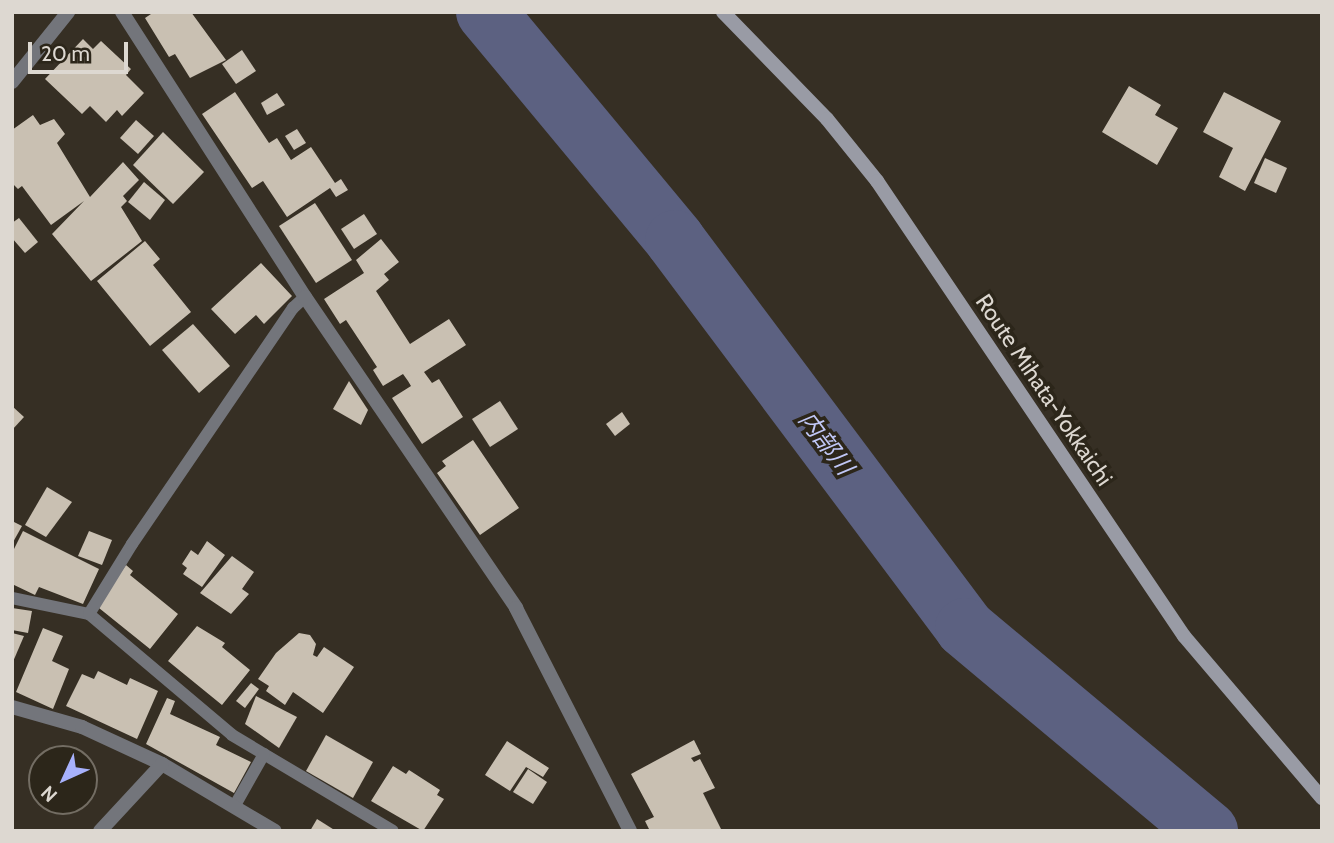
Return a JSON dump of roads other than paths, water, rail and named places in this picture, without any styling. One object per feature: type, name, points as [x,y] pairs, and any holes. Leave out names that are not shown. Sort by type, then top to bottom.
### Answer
[{"type":"main road","name":"Route Mihata-Yokkaichi","points":[[723,12],[827,119],[877,181],[1184,636],[1322,798]]},
{"type":"street","points":[[12,82],[68,12]]},
{"type":"street","points":[[122,12],[305,297],[516,608],[630,831]]},
{"type":"street","points":[[12,706],[82,727],[162,764],[275,831]]},
{"type":"street","points":[[100,831],[162,764]]},
{"type":"lane","points":[[89,614],[170,487],[293,308],[305,297]]},
{"type":"lane","points":[[12,598],[89,614],[232,735],[393,831]]},
{"type":"lane","points":[[234,807],[264,754]]},
{"type":"waterway","name":"内部川","points":[[486,12],[675,240],[965,628],[1208,831]]}]
